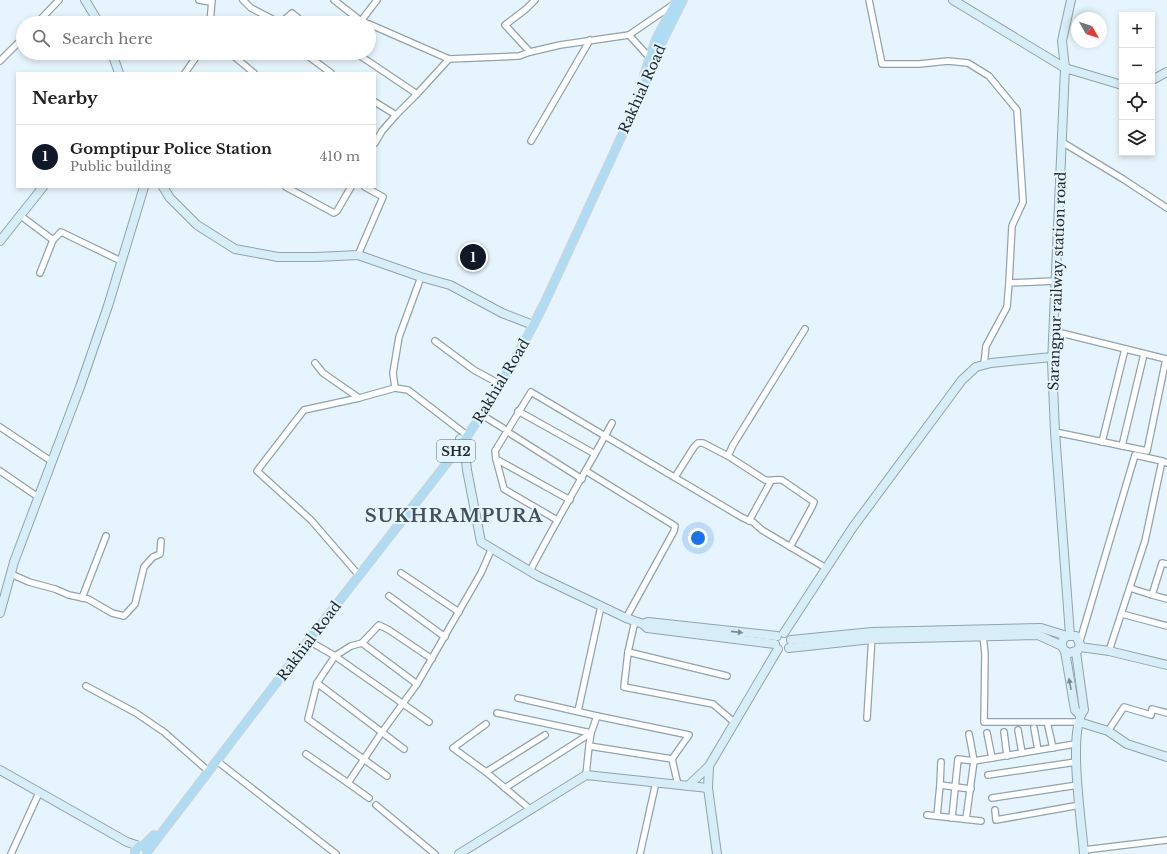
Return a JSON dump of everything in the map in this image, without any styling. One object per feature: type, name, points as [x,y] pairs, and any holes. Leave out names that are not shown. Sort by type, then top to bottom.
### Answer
[{"type":"main road","name":"Rakhial Road","points":[[143,851],[356,572],[482,415],[531,324],[647,81],[660,46],[683,0]]},
{"type":"main road","name":"Rakhial Road","points":[[143,851],[217,761],[463,438],[531,324],[642,79],[656,39],[676,2]]},
{"type":"street","points":[[44,16],[59,0]]},
{"type":"street","points":[[85,0],[95,16]]},
{"type":"street","points":[[199,0],[211,1],[210,16]]},
{"type":"street","points":[[243,0],[251,8],[267,16]]},
{"type":"street","points":[[334,0],[356,16]]},
{"type":"street","points":[[368,16],[377,0]]},
{"type":"street","points":[[530,52],[505,25],[535,0]]},
{"type":"street","points":[[868,0],[882,64],[919,64],[948,61],[968,63],[989,76],[1017,110],[1023,202],[1012,226],[1007,307],[986,346],[984,365]]},
{"type":"street","points":[[953,0],[1065,68],[1119,84]]},
{"type":"street","name":"Sarangpur railway station road","points":[[1069,635],[1055,432],[1052,357],[1065,68],[1062,40],[1071,0]]},
{"type":"street","points":[[376,27],[449,59],[519,56],[560,44],[629,35],[676,2]]},
{"type":"street","points":[[629,35],[650,57]]},
{"type":"street","points":[[531,142],[590,40]]},
{"type":"street","points":[[0,61],[16,45]]},
{"type":"street","points":[[376,141],[396,115],[449,59]]},
{"type":"street","points":[[114,60],[118,72]]},
{"type":"street","points":[[186,72],[194,60]]},
{"type":"street","points":[[238,60],[253,72]]},
{"type":"street","points":[[313,60],[330,72]]},
{"type":"street","points":[[366,60],[417,94]]},
{"type":"street","points":[[1155,78],[1167,72]]},
{"type":"street","points":[[376,103],[396,115]]},
{"type":"street","points":[[1062,142],[1167,208]]},
{"type":"street","points":[[0,241],[42,188]]},
{"type":"street","points":[[0,613],[14,562],[80,387],[108,306],[144,188]]},
{"type":"street","points":[[164,188],[170,198],[197,226],[235,249],[278,257],[358,255],[421,277],[450,285],[502,313],[531,324]]},
{"type":"street","points":[[288,188],[334,213],[338,211],[350,188]]},
{"type":"street","points":[[358,255],[383,196],[367,188]]},
{"type":"street","points":[[21,216],[53,240]]},
{"type":"street","points":[[40,273],[53,240],[61,232],[121,261]]},
{"type":"street","points":[[395,388],[393,373],[399,337],[421,277]]},
{"type":"street","points":[[1009,283],[1055,281]]},
{"type":"street","points":[[728,456],[733,445],[805,329]]},
{"type":"street","points":[[1053,331],[1166,359],[1147,451],[1135,452]]},
{"type":"street","points":[[435,341],[474,370],[496,382]]},
{"type":"street","points":[[1102,442],[1125,349]]},
{"type":"street","points":[[1122,446],[1144,354]]},
{"type":"street","points":[[688,786],[709,766],[735,723],[778,640],[853,527],[962,380],[976,367],[1052,357]]},
{"type":"street","points":[[315,363],[323,373],[359,398]]},
{"type":"street","points":[[356,572],[311,520],[257,471],[304,410],[359,398],[395,388],[408,390],[463,438],[467,470],[481,542],[530,571],[647,628],[778,640],[789,635],[790,644]]},
{"type":"street","points":[[557,520],[504,489],[496,459],[495,451],[530,392],[826,568]]},
{"type":"street","points":[[518,412],[595,454]]},
{"type":"street","points":[[482,415],[503,428]]},
{"type":"street","points":[[530,571],[612,423]]},
{"type":"street","points":[[0,427],[51,461]]},
{"type":"street","points":[[1055,432],[1122,446],[1165,462],[1145,541],[1109,651]]},
{"type":"street","points":[[511,434],[582,479]]},
{"type":"street","points":[[675,477],[694,447],[698,443],[703,443],[728,456],[760,477],[771,481],[778,479],[782,480],[814,502],[790,547]]},
{"type":"street","points":[[872,635],[1038,635],[1070,653],[1078,647],[1135,452]]},
{"type":"street","points":[[496,459],[570,500]]},
{"type":"street","points":[[0,471],[38,497]]},
{"type":"street","points":[[586,471],[675,526],[674,532],[626,618]]},
{"type":"street","points":[[749,521],[771,481]]},
{"type":"street","points":[[82,598],[106,536]]},
{"type":"street","points":[[10,574],[29,582],[82,598],[97,604],[112,613],[124,616],[135,604],[144,567],[153,557],[160,554],[161,541]]},
{"type":"street","points":[[348,783],[402,703],[417,684],[459,612],[492,548]]},
{"type":"street","points":[[1152,595],[1162,563],[1167,564]]},
{"type":"street","points":[[401,572],[459,612]]},
{"type":"street","points":[[1130,588],[1167,599]]},
{"type":"street","points":[[389,596],[445,637]]},
{"type":"street","points":[[578,711],[601,606]]},
{"type":"street","points":[[1122,614],[1167,626]]},
{"type":"street","points":[[639,623],[628,652],[624,687],[714,704],[735,723]]},
{"type":"street","points":[[387,776],[308,719],[317,683],[335,656],[351,646],[362,643],[376,627],[381,625],[432,659]]},
{"type":"street","points":[[778,640],[784,650],[790,644],[872,635],[1041,628],[1076,636],[1084,710],[1079,719],[1075,744],[1084,852],[1167,840]]},
{"type":"street","points":[[867,718],[872,635]]},
{"type":"street","points":[[1069,635],[1063,640],[1063,648],[1075,710],[1079,719]]},
{"type":"street","points":[[983,636],[986,654],[984,722],[1079,719],[1108,731],[1127,744],[1167,757]]},
{"type":"street","points":[[309,641],[335,656],[429,722]]},
{"type":"street","points":[[362,643],[417,684]]},
{"type":"street","points":[[1078,647],[1109,651],[1167,665]]},
{"type":"street","points":[[628,652],[727,676]]},
{"type":"street","points":[[317,683],[404,749]]},
{"type":"street","points":[[86,686],[136,713],[164,732],[206,769]]},
{"type":"street","points":[[518,698],[689,735],[672,759],[678,784]]},
{"type":"street","points":[[1108,731],[1124,707],[1151,715],[1152,709],[1167,713]]},
{"type":"street","points":[[497,713],[591,733]]},
{"type":"street","points":[[586,775],[591,733],[597,716]]},
{"type":"street","points":[[486,724],[453,748],[486,772],[530,809]]},
{"type":"street","points":[[1048,726],[1052,748]]},
{"type":"street","points":[[1034,728],[1038,750]]},
{"type":"street","points":[[1018,730],[1022,753]]},
{"type":"street","points":[[1004,732],[1007,756]]},
{"type":"street","points":[[505,788],[591,733]]},
{"type":"street","points":[[987,733],[992,758]]},
{"type":"street","points":[[966,819],[974,762],[970,734]]},
{"type":"street","points":[[486,772],[545,735]]},
{"type":"street","points":[[952,818],[958,759],[974,762],[1075,744]]},
{"type":"street","points":[[589,746],[672,759]]},
{"type":"street","points":[[306,754],[369,798]]},
{"type":"street","points":[[217,761],[336,854]]},
{"type":"street","points":[[937,816],[941,762]]},
{"type":"street","points":[[988,776],[1076,762]]},
{"type":"street","points":[[709,766],[708,788],[717,854]]},
{"type":"street","points":[[0,770],[143,851]]},
{"type":"street","points":[[0,775],[124,846],[143,851]]},
{"type":"street","points":[[459,854],[586,775],[708,788]]},
{"type":"street","points":[[640,854],[656,782]]},
{"type":"street","points":[[940,785],[971,789]]},
{"type":"street","points":[[992,798],[1078,785]]},
{"type":"street","points":[[11,854],[38,796]]},
{"type":"street","points":[[376,805],[434,854]]},
{"type":"street","points":[[995,810],[996,820],[1080,805]]},
{"type":"street","points":[[927,815],[981,821]]},
{"type":"place","name":"Gomptipur Police Station","points":[[473,257]]},
{"type":"district","name":"SUKHRAMPURA","points":[[454,516]]}]
